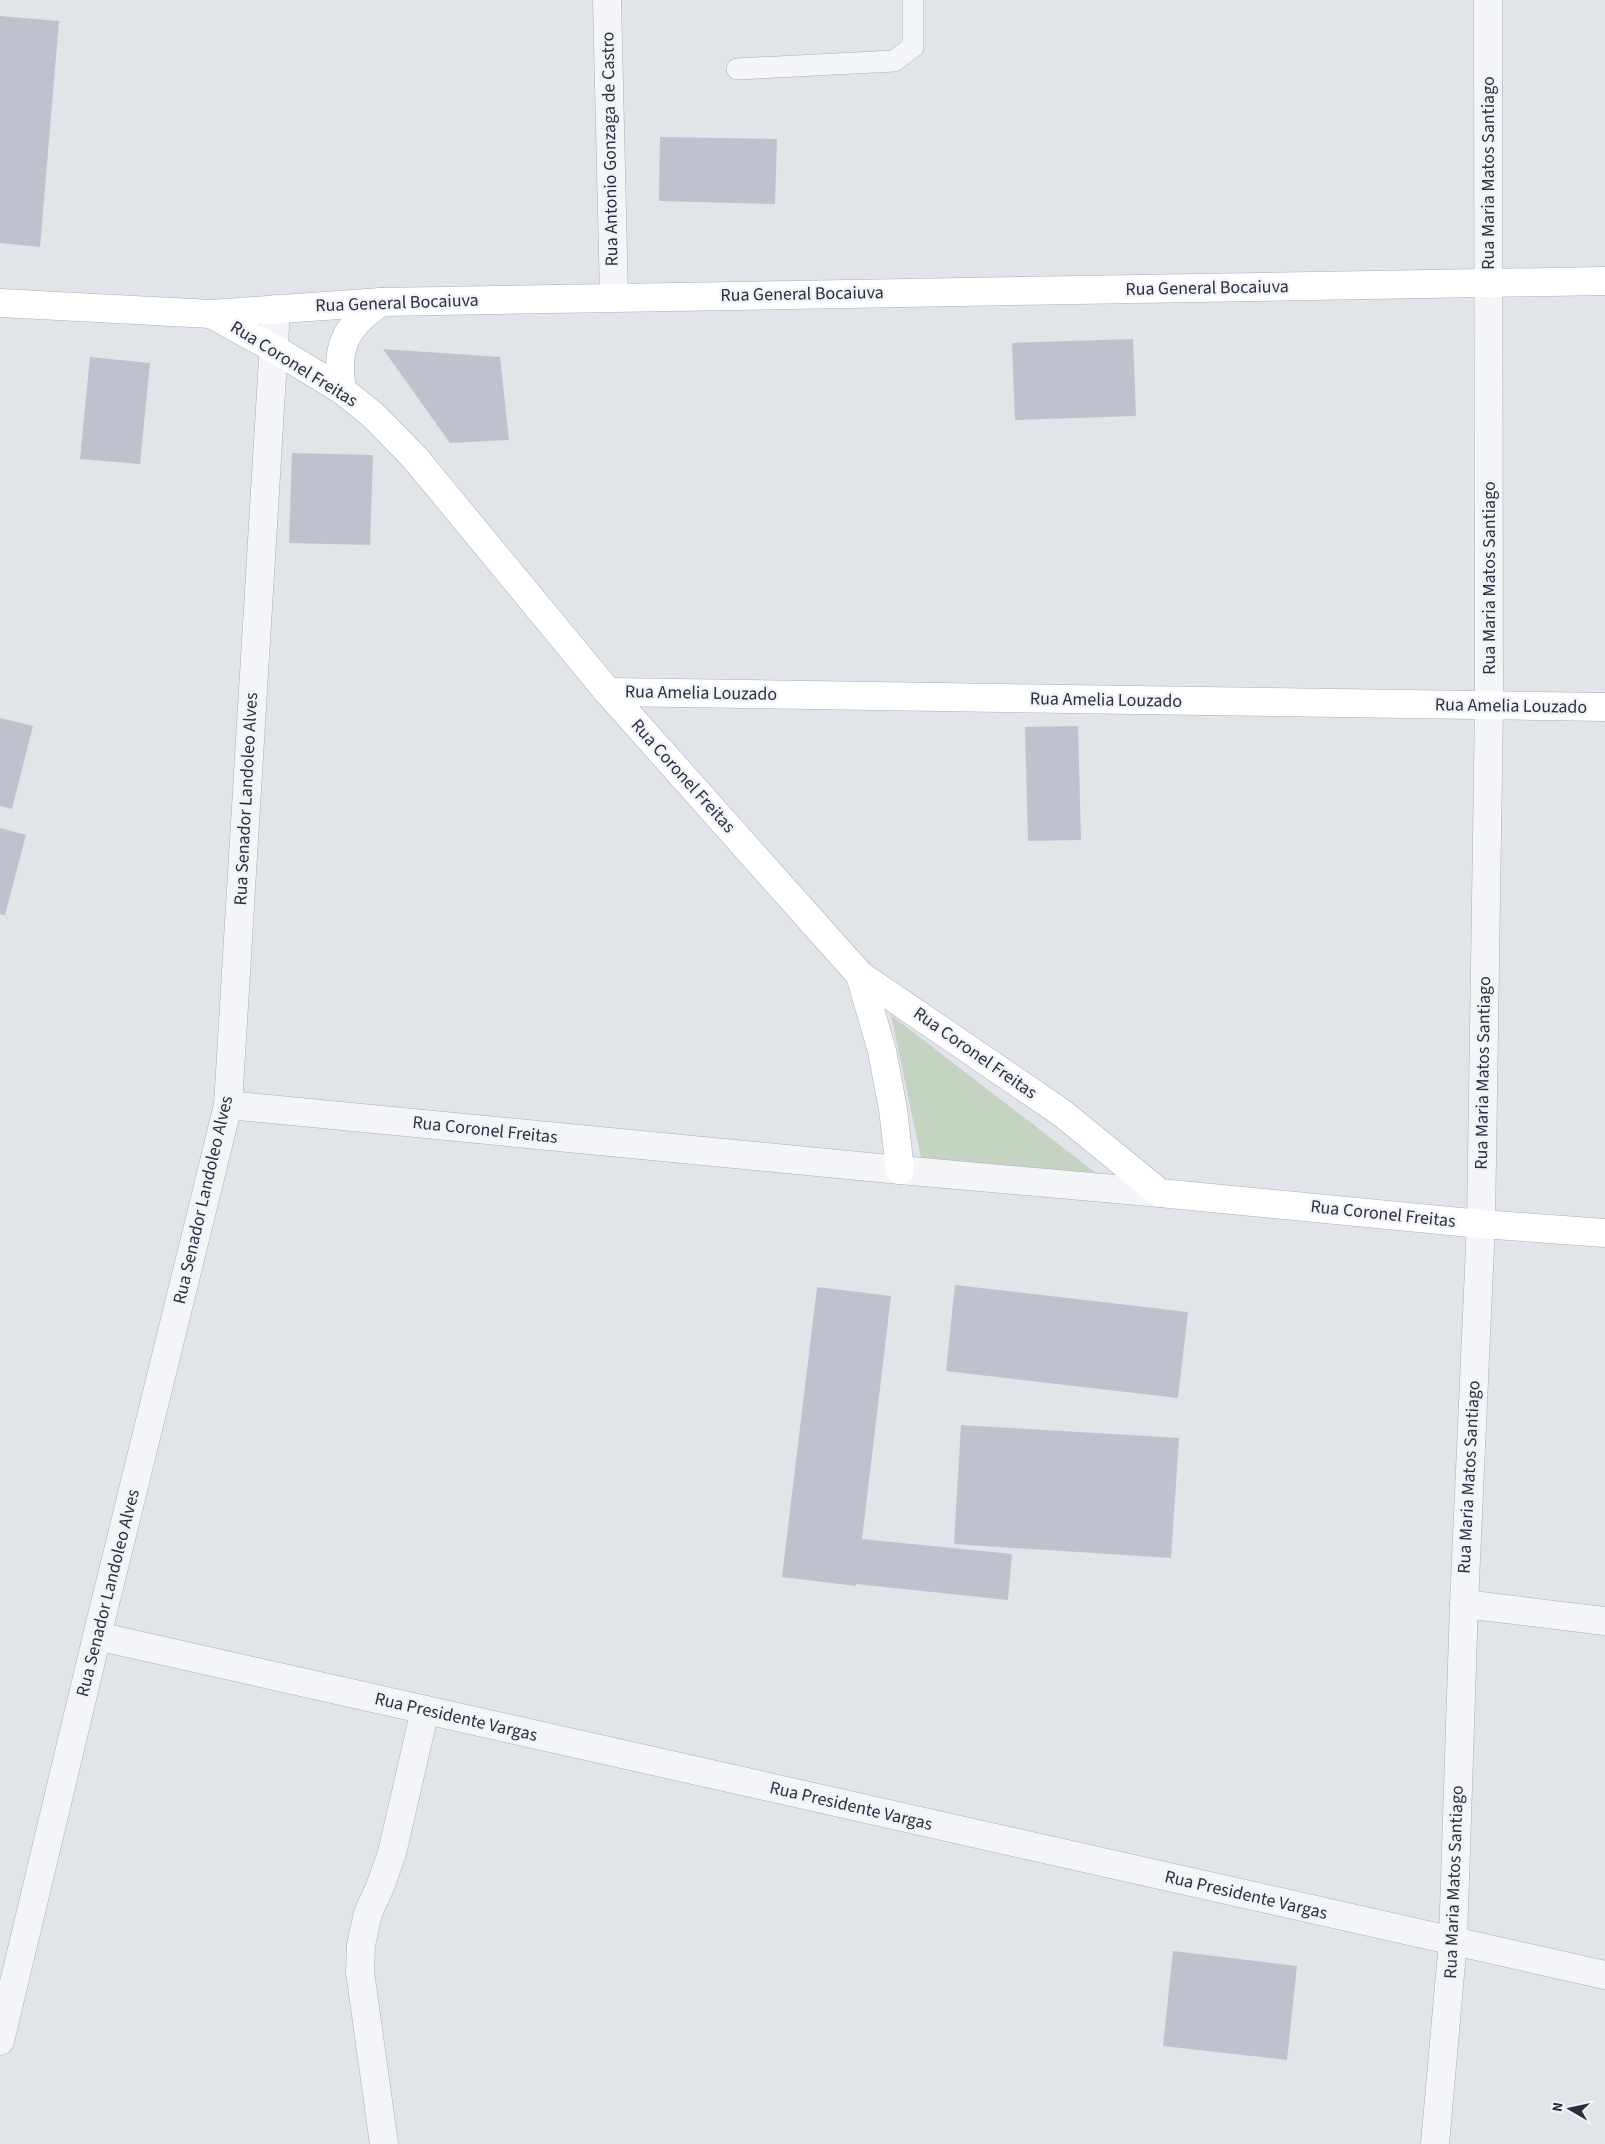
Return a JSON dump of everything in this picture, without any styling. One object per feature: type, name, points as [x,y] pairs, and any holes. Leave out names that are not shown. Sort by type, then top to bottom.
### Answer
[{"type":"main road","name":"Rua General Bocaiuva","points":[[0,303],[211,314],[381,302],[1605,281]]},
{"type":"main road","points":[[342,390],[338,370],[342,349],[350,329],[363,314],[381,302]]},
{"type":"main road","name":"Rua Coronel Freitas","points":[[211,314],[273,348],[342,390],[374,416],[415,458],[608,692],[860,974],[1062,1113],[1160,1193],[1481,1224],[1605,1233]]},
{"type":"main road","name":"Rua Amelia Louzado","points":[[608,692],[1605,707]]},
{"type":"main road","points":[[860,974],[882,1051],[893,1109],[900,1170]]},
{"type":"street","name":"Rua Antonio Gonzaga de Castro","points":[[607,0],[614,297]]},
{"type":"street","name":"Rua Maria Matos Santiago","points":[[1435,2144],[1453,1941],[1464,1604],[1481,1224],[1489,706],[1488,0]]},
{"type":"street","name":"Rua Senador Landoleo Alves","points":[[0,2041],[97,1636],[228,1105],[276,310]]},
{"type":"street","name":"Rua Coronel Freitas","points":[[228,1105],[900,1170],[1160,1193]]},
{"type":"street","points":[[1464,1604],[1605,1621]]},
{"type":"street","name":"Rua Presidente Vargas","points":[[97,1636],[1605,1975]]},
{"type":"street","points":[[384,2144],[360,1972],[361,1945],[368,1913],[392,1853],[425,1710]]},
{"type":"lane","points":[[737,69],[894,61],[913,47],[913,0]]},
{"type":"green space","points":[[891,1015],[1096,1173],[921,1158]]},
{"type":"building","points":[[0,16],[59,21],[40,247],[0,243]]},
{"type":"building","points":[[660,137],[777,139],[775,204],[659,201]]},
{"type":"building","points":[[1133,339],[1136,416],[1015,420],[1012,343]]},
{"type":"building","points":[[383,349],[500,357],[509,440],[450,443]]},
{"type":"building","points":[[90,357],[150,363],[140,464],[80,459]]},
{"type":"building","points":[[292,453],[373,455],[370,545],[289,543]]},
{"type":"building","points":[[0,718],[33,726],[12,809],[0,806]]},
{"type":"building","points":[[1078,726],[1081,840],[1028,841],[1025,727]]},
{"type":"building","points":[[0,828],[26,835],[5,915],[0,914]]},
{"type":"building","points":[[955,1285],[1188,1312],[1178,1398],[946,1371]]},
{"type":"building","points":[[817,1287],[891,1296],[862,1539],[1012,1554],[1008,1600],[782,1577]]},
{"type":"building","points":[[961,1425],[1179,1438],[1171,1558],[954,1544]]},
{"type":"building","points":[[1173,1951],[1297,1966],[1287,2060],[1163,2046]]}]
